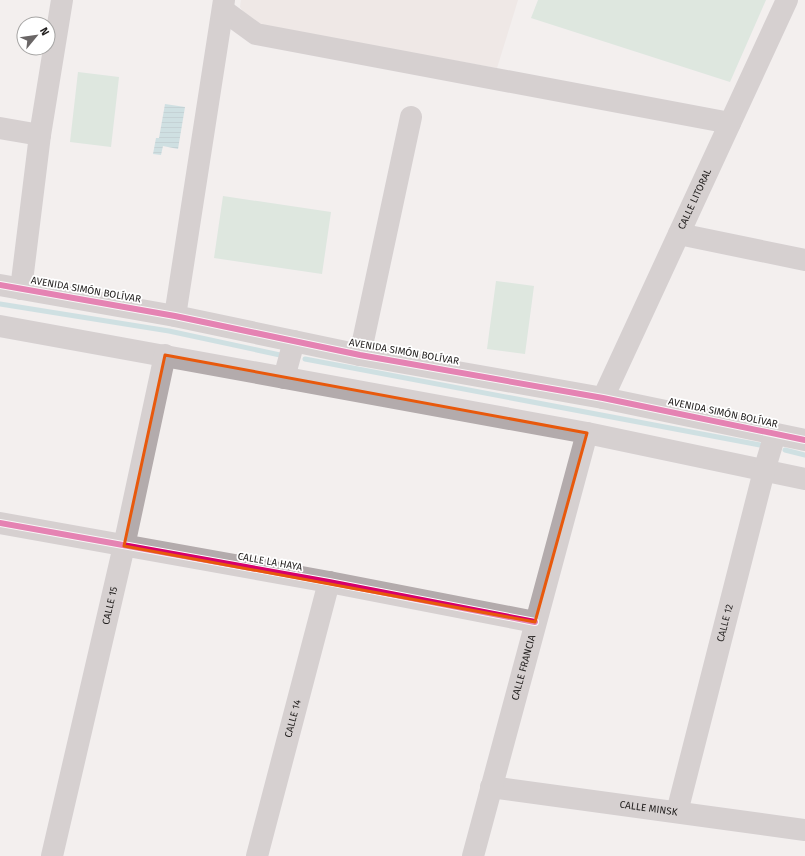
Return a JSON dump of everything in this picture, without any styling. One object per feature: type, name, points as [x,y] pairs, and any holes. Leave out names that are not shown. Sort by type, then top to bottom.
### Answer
[{"type":"street","points":[[10,287],[40,135],[62,0]]},
{"type":"street","name":"CALLE LITORAL","points":[[603,398],[787,0]]},
{"type":"street","points":[[224,5],[256,34],[730,123]]},
{"type":"street","points":[[174,316],[224,5]]},
{"type":"street","points":[[360,355],[410,117]]},
{"type":"street","points":[[0,128],[40,135]]},
{"type":"street","points":[[679,234],[805,260]]},
{"type":"street","name":"AVENIDA SIMÓN BOLÍVAR","points":[[10,287],[174,316],[360,355],[603,398],[805,440]]},
{"type":"street","points":[[0,326],[587,433],[764,471],[805,478]]},
{"type":"street","points":[[284,378],[294,342]]},
{"type":"street","name":"CALLE 15","points":[[52,856],[124,546],[165,355]]},
{"type":"street","name":"CALLE FRANCIA","points":[[473,856],[587,433]]},
{"type":"street","name":"CALLE 12","points":[[677,812],[764,471],[775,434]]},
{"type":"street","name":"CALLE LA HAYA","points":[[0,523],[329,582],[536,622]]},
{"type":"street","name":"CALLE 14","points":[[257,856],[329,582]]},
{"type":"street","name":"CALLE MINSK","points":[[492,787],[805,830]]},
{"type":"highlighted area","points":[[165,355],[587,433],[535,622],[124,546]]},
{"type":"shaded area","points":[[241,0],[518,0],[497,68],[253,25],[240,7]]},
{"type":"green space","points":[[538,0],[766,0],[730,82],[531,18]]},
{"type":"green space","points":[[78,72],[119,77],[111,147],[70,142]]},
{"type":"green space","points":[[223,196],[331,212],[322,274],[214,258]]},
{"type":"green space","points":[[496,281],[534,286],[525,354],[487,349]]},
{"type":"water","points":[[165,104],[185,107],[178,149],[163,146],[161,155],[153,154],[156,138],[159,138]]},
{"type":"waterway","points":[[0,304],[169,331],[280,355]]},
{"type":"waterway","points":[[305,359],[760,445]]},
{"type":"waterway","points":[[785,450],[805,455]]},
{"type":"cycle path","points":[[0,285],[175,316],[360,355],[603,398],[805,440]]},
{"type":"cycle path","points":[[0,523],[329,582],[535,622]]}]
